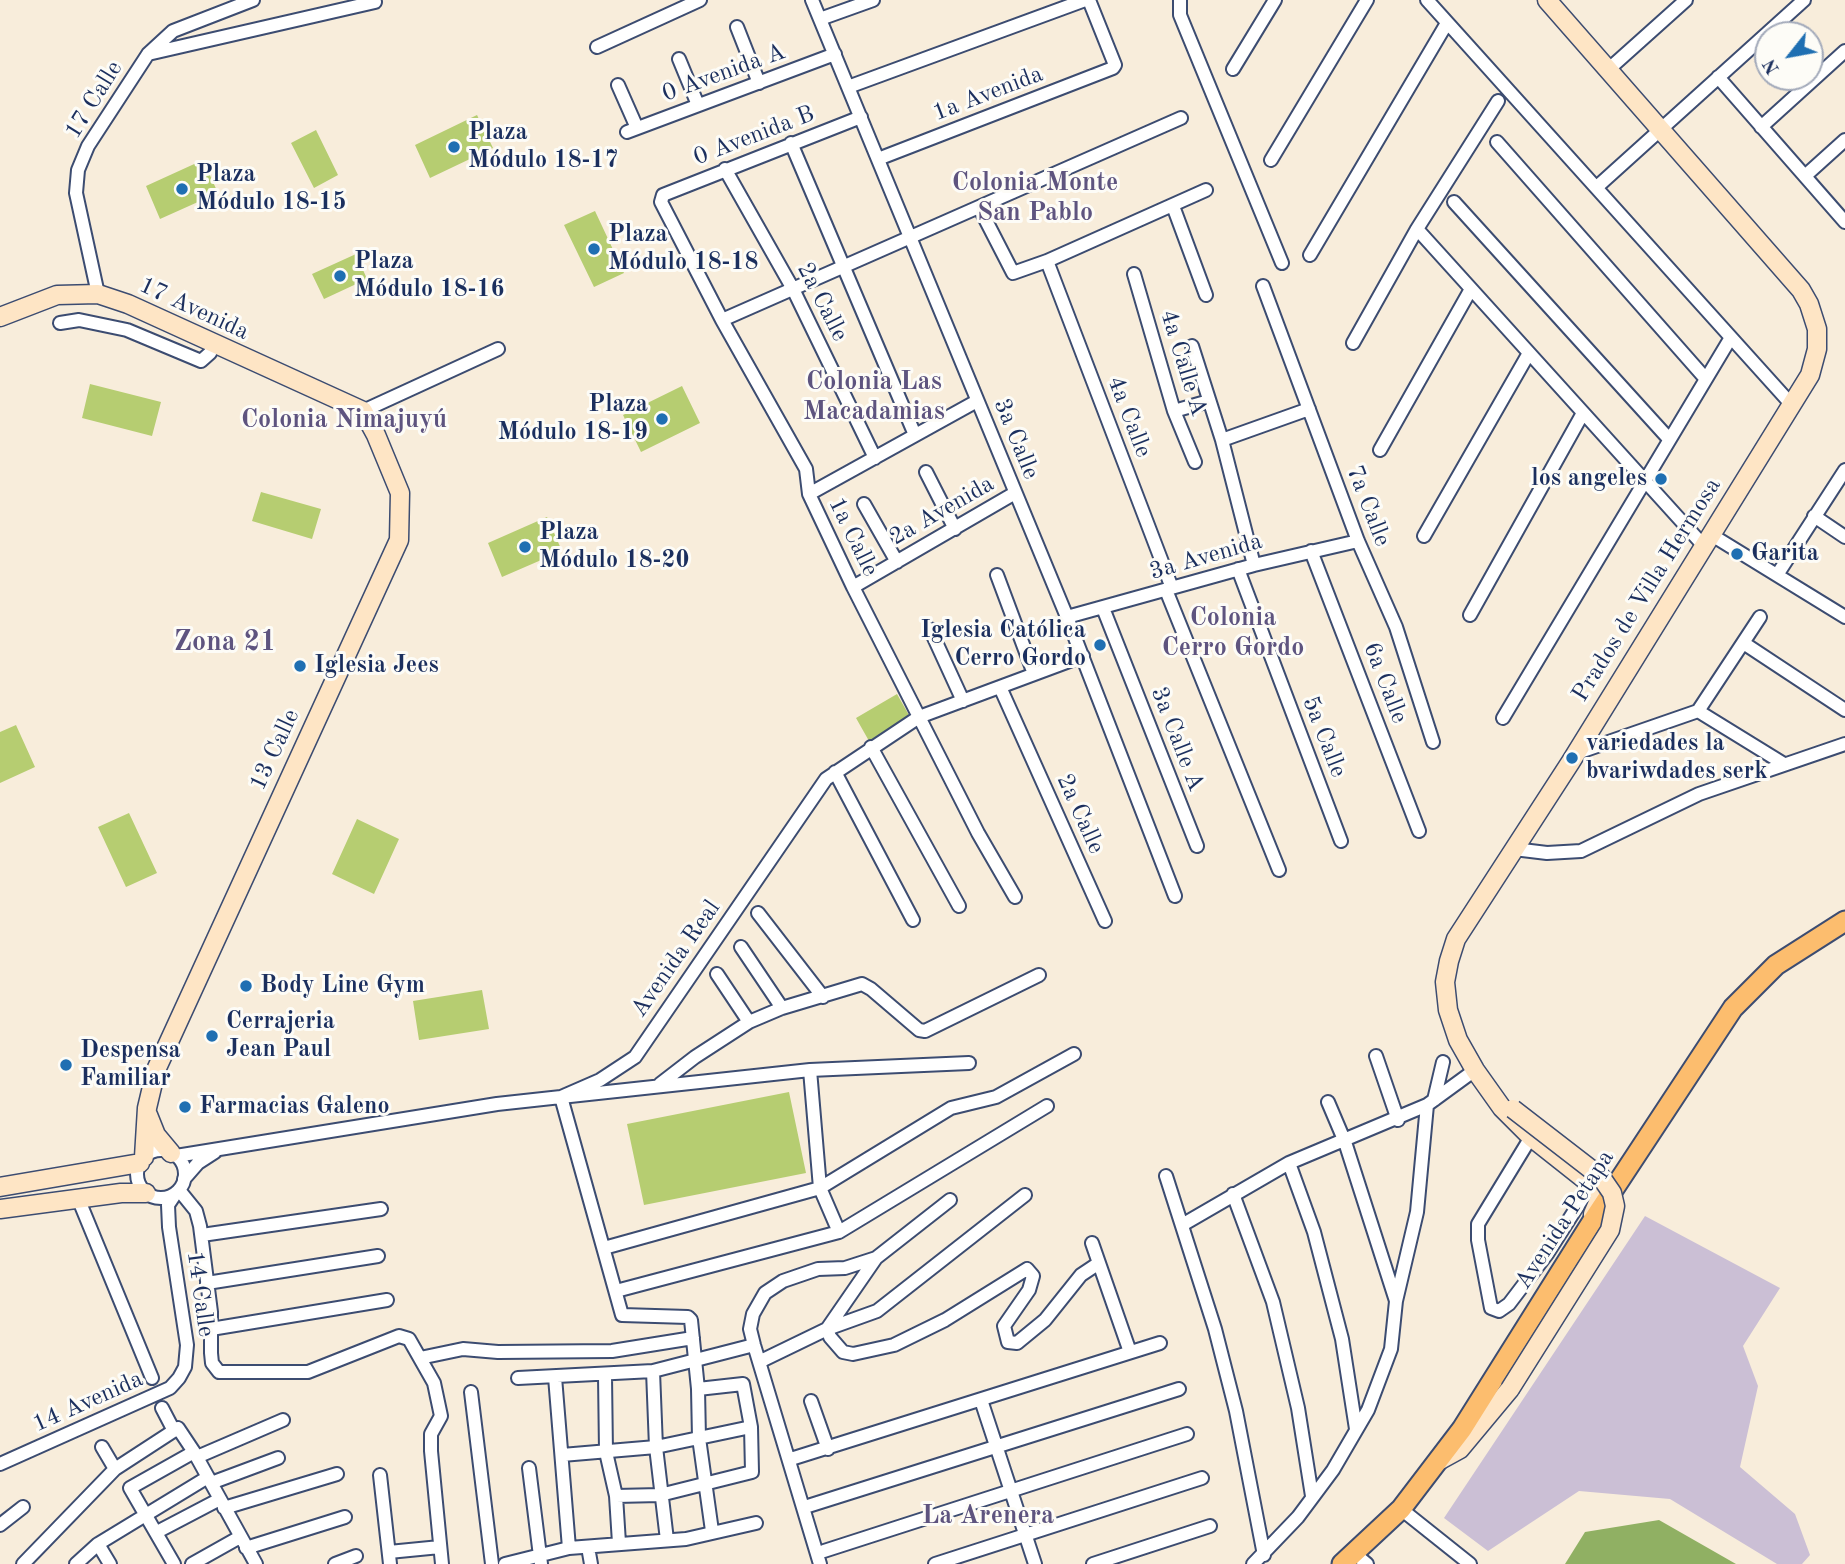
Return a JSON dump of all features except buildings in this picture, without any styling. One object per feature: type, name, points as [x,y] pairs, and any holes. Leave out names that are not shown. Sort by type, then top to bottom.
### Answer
[{"type":"main road","name":"Prados de Villa Hermosa","points":[[1555,3],[1809,304],[1817,329],[1816,358],[1810,375],[1574,754],[1455,939],[1449,961],[1445,982],[1448,1010],[1458,1040],[1479,1077],[1531,1137],[1591,1185]]},
{"type":"main road","name":"17 Avenida","points":[[0,317],[57,295],[98,294],[363,411]]},
{"type":"main road","name":"13 Calle","points":[[142,1160],[147,1108],[156,1070],[202,964],[399,540],[400,493],[382,447],[363,411]]},
{"type":"main road","name":"Avenida Petapa","points":[[1355,1561],[1440,1460],[1733,1008],[1776,965],[1845,921]]},
{"type":"main road","points":[[1440,1460],[1467,1442],[1510,1389],[1610,1230],[1615,1213],[1612,1193],[1601,1177],[1513,1109],[1479,1077]]},
{"type":"main road","points":[[147,1108],[156,1135],[174,1154]]},
{"type":"main road","points":[[0,1187],[142,1160]]},
{"type":"main road","points":[[1591,1185],[1601,1194],[1593,1209],[1592,1222]]},
{"type":"main road","points":[[0,1209],[78,1198],[149,1195]]},
{"type":"street","name":"17 Calle","points":[[98,294],[76,193],[78,170],[113,104],[148,54],[173,31],[253,0]]},
{"type":"street","points":[[597,47],[700,0]]},
{"type":"street","name":"3a Calle","points":[[812,0],[1083,656],[1175,897]]},
{"type":"street","points":[[820,19],[873,0]]},
{"type":"street","points":[[848,87],[1087,0]]},
{"type":"street","name":"1a Avenida","points":[[878,159],[1114,67],[1087,0]]},
{"type":"street","points":[[1180,0],[1180,15],[1282,263]]},
{"type":"street","points":[[1233,69],[1275,0]]},
{"type":"street","points":[[1271,160],[1367,0]]},
{"type":"street","points":[[1427,0],[1503,87],[1598,186],[1730,339],[1791,404]]},
{"type":"street","points":[[1609,69],[1686,0]]},
{"type":"street","points":[[1598,186],[1804,0]]},
{"type":"street","points":[[148,54],[375,2]]},
{"type":"street","points":[[1310,254],[1447,23]]},
{"type":"street","points":[[737,27],[759,83]]},
{"type":"street","points":[[1761,127],[1845,51]]},
{"type":"street","name":"0 Avenida A","points":[[618,85],[632,130],[835,54]]},
{"type":"street","points":[[679,59],[698,105]]},
{"type":"street","points":[[1718,77],[1845,222]]},
{"type":"street","points":[[1353,343],[1417,229],[1498,101]]},
{"type":"street","name":"0 Avenida B","points":[[663,195],[860,117]]},
{"type":"street","points":[[722,320],[1181,118]]},
{"type":"street","points":[[1805,176],[1845,140]]},
{"type":"street","points":[[1497,142],[1705,378]]},
{"type":"street","points":[[791,143],[915,435]]},
{"type":"street","name":"2a Calle","points":[[725,169],[793,289],[875,458]]},
{"type":"street","points":[[979,207],[1010,272],[1047,261],[1206,190]]},
{"type":"street","name":"1a Calle","points":[[663,195],[661,202],[722,320],[807,469],[809,495],[853,587],[978,833],[1015,897]]},
{"type":"street","points":[[1454,202],[1669,439]]},
{"type":"street","points":[[1173,206],[1206,295]]},
{"type":"street","points":[[1417,229],[1643,480],[1707,540],[1777,575],[1845,617]]},
{"type":"street","name":"4a Calle","points":[[1047,261],[1169,589],[1279,870]]},
{"type":"street","name":"4a Calle A","points":[[1134,274],[1174,411],[1195,463]]},
{"type":"street","name":"7a Calle","points":[[1263,286],[1358,541],[1395,627],[1433,742]]},
{"type":"street","points":[[1380,450],[1471,289]]},
{"type":"street","points":[[60,323],[79,320],[127,330],[201,361],[210,353],[214,344]]},
{"type":"street","points":[[1503,718],[1643,480],[1730,339]]},
{"type":"street","points":[[1192,345],[1222,440],[1254,565]]},
{"type":"street","points":[[363,411],[498,349]]},
{"type":"street","points":[[1424,536],[1529,353]]},
{"type":"street","points":[[809,495],[977,401]]},
{"type":"street","points":[[1174,411],[1209,401]]},
{"type":"street","points":[[1222,440],[1309,409]]},
{"type":"street","points":[[1470,614],[1583,412]]},
{"type":"street","points":[[1777,575],[1845,470]]},
{"type":"street","points":[[926,472],[956,529]]},
{"type":"street","name":"2a Avenida","points":[[853,587],[1015,493]]},
{"type":"street","points":[[863,504],[897,562]]},
{"type":"street","points":[[1814,516],[1845,537]]},
{"type":"street","name":"3a Avenida","points":[[1067,617],[1238,569],[1358,541]]},
{"type":"street","name":"6a Calle","points":[[1311,551],[1419,831]]},
{"type":"street","name":"5a Calle","points":[[1238,569],[1341,841]]},
{"type":"street","points":[[997,575],[1034,674]]},
{"type":"street","name":"3a Calle A","points":[[1103,608],[1197,846]]},
{"type":"street","points":[[1574,754],[1698,711],[1745,644],[1760,617]]},
{"type":"street","points":[[930,629],[964,701]]},
{"type":"street","points":[[1745,644],[1845,710]]},
{"type":"street","name":"Avenida Real","points":[[174,1154],[561,1097],[600,1080],[635,1057],[827,779],[919,717],[1083,656]]},
{"type":"street","name":"2a Calle","points":[[1000,687],[1105,921]]},
{"type":"street","points":[[1698,711],[1784,764]]},
{"type":"street","points":[[1514,849],[1547,853],[1581,851],[1676,803],[1845,744]]},
{"type":"street","points":[[871,747],[959,906]]},
{"type":"street","points":[[835,772],[913,920]]},
{"type":"street","points":[[758,913],[823,997]]},
{"type":"street","points":[[741,947],[782,1008]]},
{"type":"street","points":[[717,974],[749,1022]]},
{"type":"street","points":[[660,1085],[695,1057],[749,1022],[782,1008],[865,985],[919,1030],[925,1031],[1040,975]]},
{"type":"street","points":[[604,1248],[820,1188],[951,1108],[996,1097],[1074,1054]]},
{"type":"street","points":[[1376,1056],[1398,1120]]},
{"type":"street","points":[[1259,1560],[1333,1470],[1368,1410],[1391,1349],[1396,1301],[1417,1212],[1431,1102],[1443,1062]]},
{"type":"street","points":[[712,1531],[699,1438],[693,1338],[688,1317],[624,1317],[561,1097],[810,1070],[969,1063]]},
{"type":"street","points":[[810,1070],[820,1188],[839,1232]]},
{"type":"street","points":[[1182,1226],[1289,1163],[1318,1149],[1345,1142],[1398,1120],[1479,1077]]},
{"type":"street","points":[[1328,1102],[1345,1142],[1396,1301]]},
{"type":"street","points":[[616,1291],[839,1232],[1046,1106]]},
{"type":"street","points":[[1531,1137],[1478,1224],[1485,1285],[1493,1310],[1499,1311],[1509,1304],[1553,1245],[1591,1185]]},
{"type":"street","name":"Avenida Real","points":[[180,1187],[205,1157],[232,1146]]},
{"type":"street","points":[[180,1187],[167,1197],[149,1195],[137,1178],[142,1160],[160,1150],[174,1154],[183,1166],[180,1187],[196,1211],[202,1236],[208,1283],[212,1363],[219,1372],[308,1372],[399,1336],[409,1339],[434,1383],[441,1416],[432,1434],[431,1451],[442,1564]]},
{"type":"street","points":[[1289,1163],[1314,1232],[1342,1339],[1356,1429]]},
{"type":"street","points":[[1166,1176],[1224,1364],[1259,1560]]},
{"type":"street","name":"14 Calle","points":[[180,1187],[168,1205],[166,1222],[187,1345],[185,1367]]},
{"type":"street","points":[[1234,1194],[1273,1302],[1298,1408],[1312,1496]]},
{"type":"street","name":"14 Calle","points":[[149,1195],[166,1222]]},
{"type":"street","points":[[763,1360],[827,1329],[877,1311],[1025,1195]]},
{"type":"street","points":[[78,1198],[152,1378]]},
{"type":"street","points":[[827,1329],[876,1258],[950,1200]]},
{"type":"street","points":[[202,1236],[382,1209]]},
{"type":"street","points":[[1092,1243],[1130,1352]]},
{"type":"street","points":[[208,1283],[379,1256]]},
{"type":"street","points":[[876,1258],[845,1268],[818,1269],[801,1274],[765,1293],[753,1314],[750,1329],[822,1558],[1011,1491],[1187,1434]]},
{"type":"street","points":[[827,1329],[830,1338],[843,1352],[853,1354],[894,1345],[945,1320],[1027,1269],[1032,1276],[1029,1290],[1003,1326],[1008,1342],[1017,1343],[1045,1320],[1081,1275],[1099,1263]]},
{"type":"street","points":[[211,1329],[387,1300]]},
{"type":"street","points":[[420,1358],[463,1349],[498,1352],[585,1352],[693,1338]]},
{"type":"street","points":[[794,1458],[1160,1343]]},
{"type":"street","points":[[518,1378],[605,1376],[653,1371],[754,1345]]},
{"type":"street","name":"14 Avenida","points":[[0,1464],[170,1388],[185,1367]]},
{"type":"street","points":[[653,1371],[656,1447],[667,1540]]},
{"type":"street","points":[[605,1376],[606,1452],[615,1496],[619,1543]]},
{"type":"street","points":[[555,1377],[569,1548]]},
{"type":"street","points":[[615,1496],[660,1495],[751,1473],[751,1427],[742,1383],[698,1389]]},
{"type":"street","points":[[808,1506],[1179,1389]]},
{"type":"street","points":[[471,1392],[492,1564]]},
{"type":"street","points":[[981,1400],[1035,1564]]},
{"type":"street","points":[[811,1401],[828,1449]]},
{"type":"street","points":[[162,1408],[174,1431]]},
{"type":"street","points":[[174,1564],[131,1487],[196,1454],[283,1419]]},
{"type":"street","points":[[562,1455],[656,1447],[751,1427]]},
{"type":"street","points":[[23,1564],[115,1469],[181,1429],[256,1564]]},
{"type":"street","points":[[102,1447],[115,1469]]},
{"type":"street","points":[[76,1564],[99,1544],[145,1514],[210,1480],[278,1458]]},
{"type":"street","points":[[529,1468],[540,1559]]},
{"type":"street","points":[[157,1532],[222,1504],[337,1474]]},
{"type":"street","points":[[380,1475],[389,1558],[440,1547]]},
{"type":"street","points":[[935,1564],[1202,1478]]},
{"type":"street","points":[[0,1525],[23,1507]]},
{"type":"street","points":[[1401,1509],[1470,1564]]},
{"type":"street","points":[[192,1564],[243,1543],[345,1517]]},
{"type":"street","points":[[505,1564],[540,1559],[569,1548],[667,1540],[755,1523]]},
{"type":"street","points":[[1093,1564],[1210,1526]]},
{"type":"street","points":[[99,1544],[110,1564]]},
{"type":"street","points":[[588,1547],[591,1564]]},
{"type":"street","points":[[335,1564],[356,1556]]},
{"type":"shaded area","points":[[1645,1216],[1780,1288],[1743,1346],[1758,1386],[1740,1467],[1795,1514],[1810,1555],[1802,1564],[1777,1564],[1670,1499],[1579,1491],[1488,1551],[1444,1518]]},
{"type":"green space","name":"Plaza Módulo 18-17","points":[[477,115],[493,148],[430,178],[415,145]]},
{"type":"green space","points":[[316,130],[338,175],[314,188],[291,143]]},
{"type":"green space","name":"Plaza Módulo 18-15","points":[[203,160],[218,193],[160,219],[146,186]]},
{"type":"green space","name":"Plaza Módulo 18-18","points":[[595,211],[624,273],[594,287],[564,225]]},
{"type":"green space","name":"Plaza Módulo 18-16","points":[[356,254],[367,279],[324,299],[312,274]]},
{"type":"green space","points":[[90,384],[161,402],[152,436],[82,418]]},
{"type":"green space","name":"Plaza Módulo 18-19","points":[[682,386],[700,423],[641,452],[623,415]]},
{"type":"green space","points":[[261,492],[321,509],[312,539],[252,521]]},
{"type":"green space","name":"Plaza Módulo 18-20","points":[[547,517],[562,551],[502,577],[488,543]]},
{"type":"green space","points":[[897,694],[910,717],[869,741],[856,718]]},
{"type":"green space","points":[[16,725],[35,767],[0,783],[0,732]]},
{"type":"green space","points":[[129,813],[157,873],[126,887],[98,827]]},
{"type":"green space","points":[[357,819],[399,839],[374,894],[332,874]]},
{"type":"green space","points":[[482,990],[489,1029],[419,1040],[413,1001]]},
{"type":"green space","points":[[789,1092],[806,1173],[644,1205],[627,1124]]},
{"type":"green space","points":[[1659,1520],[1736,1564],[1565,1564],[1585,1532]]},
{"type":"place","name":"Plaza Módulo 18-17","points":[[454,147]]},
{"type":"place","name":"Plaza Módulo 18-15","points":[[182,189]]},
{"type":"place","name":"Plaza Módulo 18-18","points":[[594,249]]},
{"type":"place","name":"Plaza Módulo 18-16","points":[[340,276]]},
{"type":"place","name":"Plaza Módulo 18-19","points":[[662,419]]},
{"type":"place","name":"los angeles","points":[[1661,479]]},
{"type":"place","name":"Plaza Módulo 18-20","points":[[525,547]]},
{"type":"place","name":"Garita","points":[[1737,554]]},
{"type":"place","name":"Iglesia Católica Cerro Gordo","points":[[1100,645]]},
{"type":"place","name":"Iglesia Jees","points":[[300,666]]},
{"type":"place","name":"variedades la bvariwdades serk","points":[[1572,758]]},
{"type":"place","name":"Body Line Gym","points":[[246,986]]},
{"type":"place","name":"Cerrajeria Jean Paul","points":[[212,1036]]},
{"type":"place","name":"Despensa Familiar","points":[[66,1065]]},
{"type":"place","name":"Farmacias Galeno","points":[[185,1107]]},
{"type":"district","name":"Colonia Monte San Pablo","points":[[1035,198]]},
{"type":"district","name":"Colonia Las Macadamias","points":[[874,397]]},
{"type":"district","name":"Colonia Nimajuyú","points":[[344,420]]},
{"type":"district","name":"Colonia Cerro Gordo","points":[[1233,633]]},
{"type":"district","name":"Zona 21","points":[[225,643]]},
{"type":"district","name":"La Arenera","points":[[988,1516]]}]
